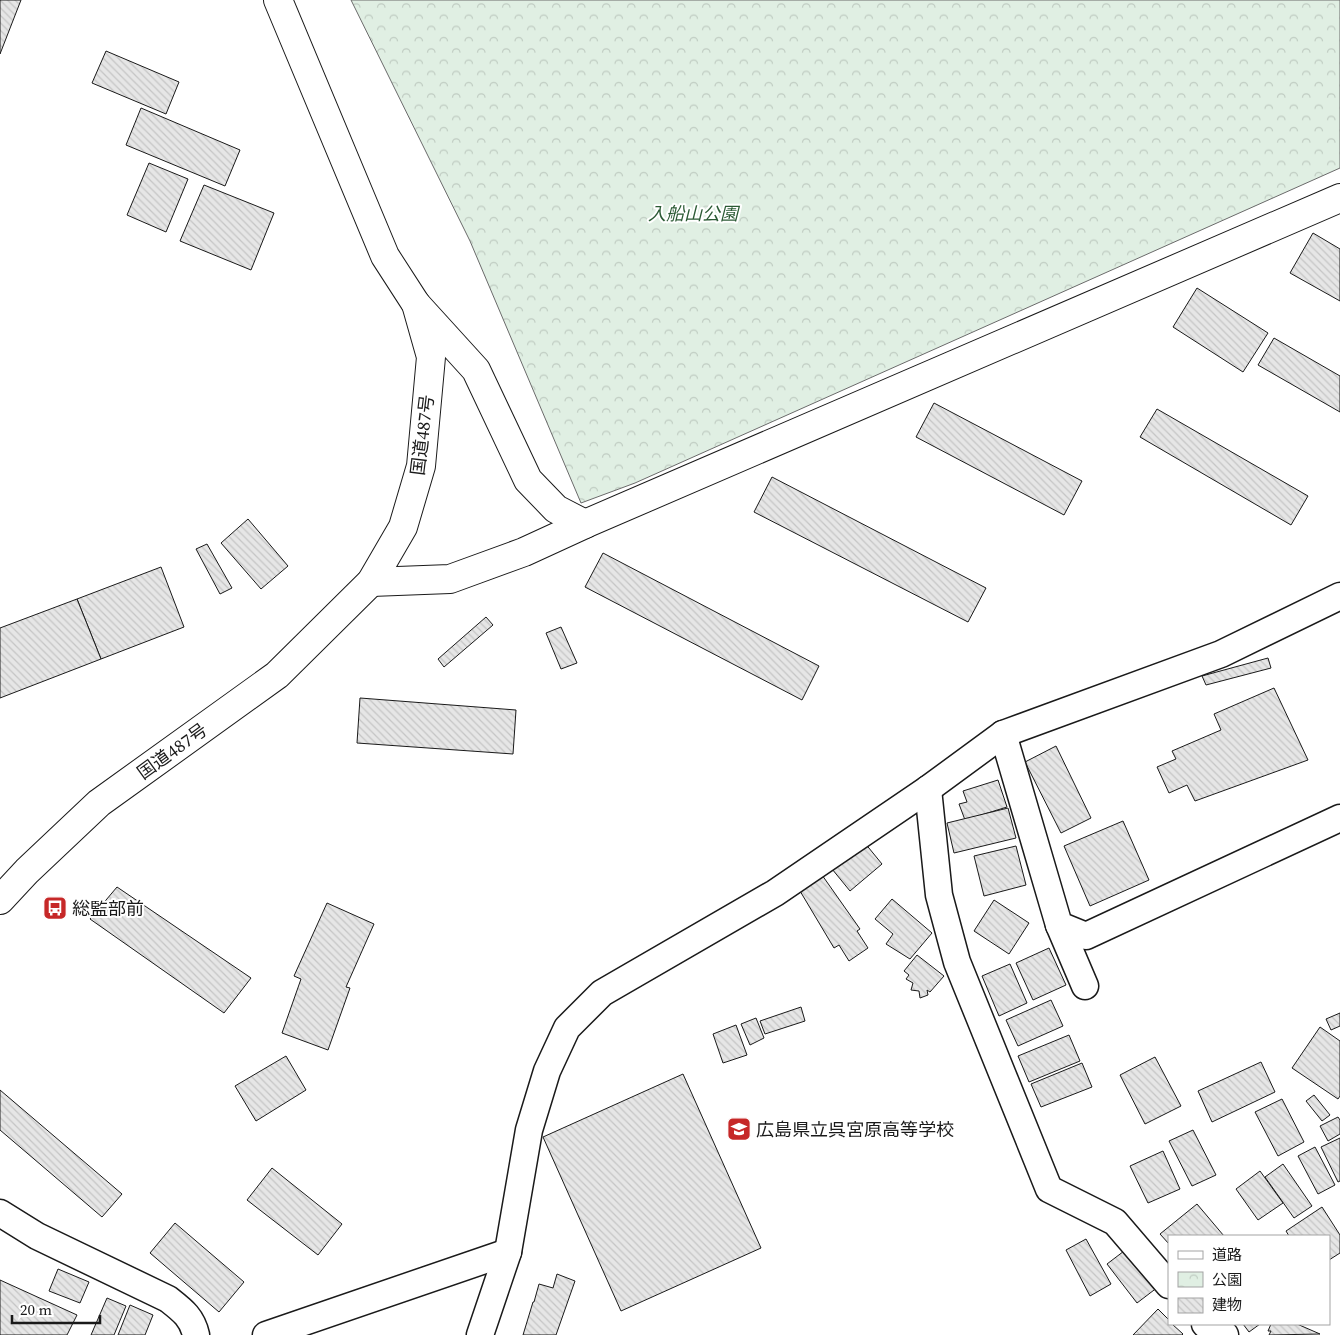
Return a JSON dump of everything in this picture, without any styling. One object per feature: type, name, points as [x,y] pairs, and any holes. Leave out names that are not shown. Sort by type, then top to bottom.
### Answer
[{"type":"main road","name":"国道487号","points":[[0,900],[27,871],[99,803],[277,675],[371,582],[403,527],[421,466],[431,357],[416,304],[386,256],[278,0]]},
{"type":"main road","points":[[371,582],[450,580],[524,552],[1340,198]]},
{"type":"main road","points":[[416,304],[476,370],[528,480],[556,509],[585,524]]},
{"type":"street","points":[[480,1335],[508,1252],[529,1130],[546,1071],[567,1028],[602,993],[775,893],[928,789],[1003,734],[1221,654],[1340,596]]},
{"type":"street","points":[[1003,734],[1059,925],[1085,986]]},
{"type":"street","points":[[928,789],[939,896],[957,962],[1049,1189],[1115,1222],[1168,1284]]},
{"type":"street","points":[[1059,925],[1086,936],[1340,818]]},
{"type":"street","points":[[0,1213],[37,1236],[168,1299],[184,1312],[194,1324],[196,1335]]},
{"type":"street","points":[[266,1335],[508,1252]]},
{"type":"street","points":[[1206,1325],[1226,1335]]},
{"type":"green space","name":"入船山公園","points":[[351,0],[1340,0],[1340,168],[635,483],[581,503],[470,241]]},
{"type":"building","points":[[0,0],[21,0],[0,54]]},
{"type":"building","points":[[106,51],[179,82],[166,114],[92,83]]},
{"type":"building","points":[[141,108],[240,150],[225,186],[126,145]]},
{"type":"building","points":[[149,163],[188,179],[166,232],[127,215]]},
{"type":"building","points":[[204,185],[274,213],[251,270],[180,241]]},
{"type":"building","points":[[1313,233],[1340,249],[1340,301],[1290,273]]},
{"type":"building","points":[[1197,288],[1268,333],[1243,372],[1173,327]]},
{"type":"building","points":[[1274,338],[1340,376],[1340,412],[1258,365]]},
{"type":"building","points":[[934,403],[1082,481],[1064,515],[916,437]]},
{"type":"building","points":[[1157,409],[1308,496],[1291,525],[1140,437]]},
{"type":"building","points":[[772,477],[986,588],[968,622],[754,512]]},
{"type":"building","points":[[248,519],[288,566],[261,589],[221,543]]},
{"type":"building","points":[[207,544],[232,588],[220,594],[196,549]]},
{"type":"building","points":[[603,553],[819,666],[802,700],[585,587]]},
{"type":"building","points":[[161,567],[184,627],[101,659],[77,599]]},
{"type":"building","points":[[77,599],[101,659],[0,698],[0,628]]},
{"type":"building","points":[[486,617],[493,625],[444,667],[438,659]]},
{"type":"building","points":[[561,627],[577,663],[561,669],[546,633]]},
{"type":"building","points":[[1268,658],[1271,668],[1206,685],[1202,676]]},
{"type":"building","points":[[1274,688],[1308,760],[1195,801],[1187,785],[1169,793],[1157,767],[1176,759],[1172,751],[1221,730],[1214,714]]},
{"type":"building","points":[[360,698],[516,710],[513,754],[357,743]]},
{"type":"building","points":[[1056,746],[1091,818],[1061,833],[1025,762]]},
{"type":"building","points":[[998,780],[1007,807],[965,820],[959,804],[967,802],[963,791]]},
{"type":"building","points":[[1008,808],[1016,838],[954,853],[947,823]]},
{"type":"building","points":[[1123,821],[1149,880],[1090,906],[1064,846]]},
{"type":"building","points":[[864,842],[882,864],[850,891],[832,869]]},
{"type":"building","points":[[1016,846],[1026,885],[984,896],[974,856]]},
{"type":"building","points":[[822,875],[860,929],[857,931],[868,948],[849,961],[839,945],[834,948],[800,891]]},
{"type":"building","points":[[117,887],[251,978],[224,1013],[90,919]]},
{"type":"building","points":[[892,899],[932,933],[910,959],[886,944],[893,934],[875,919]]},
{"type":"building","points":[[994,900],[1029,923],[1009,954],[974,931]]},
{"type":"building","points":[[327,903],[374,924],[346,987],[350,988],[328,1050],[282,1033],[301,979],[294,976]]},
{"type":"building","points":[[1049,948],[1066,985],[1033,1000],[1016,963]]},
{"type":"building","points":[[917,955],[944,976],[930,992],[927,990],[928,995],[920,998],[919,991],[911,990],[913,983],[906,979],[909,975],[904,971]]},
{"type":"building","points":[[1010,964],[1027,1003],[999,1016],[982,976]]},
{"type":"building","points":[[1051,1000],[1063,1026],[1018,1046],[1006,1020]]},
{"type":"building","points":[[801,1007],[805,1021],[765,1034],[760,1021]]},
{"type":"building","points":[[1340,1013],[1340,1026],[1331,1030],[1326,1019]]},
{"type":"building","points":[[756,1018],[764,1038],[750,1045],[741,1024]]},
{"type":"building","points":[[736,1025],[747,1055],[723,1063],[713,1034]]},
{"type":"building","points":[[1320,1027],[1340,1041],[1340,1096],[1338,1099],[1292,1068]]},
{"type":"building","points":[[1069,1035],[1080,1061],[1029,1082],[1018,1056]]},
{"type":"building","points":[[286,1056],[306,1090],[256,1121],[235,1086]]},
{"type":"building","points":[[1155,1057],[1181,1106],[1145,1124],[1120,1075]]},
{"type":"building","points":[[1261,1062],[1275,1092],[1212,1122],[1198,1091]]},
{"type":"building","points":[[1082,1063],[1092,1087],[1041,1107],[1031,1084]]},
{"type":"building","points":[[683,1074],[761,1248],[621,1311],[543,1137]]},
{"type":"building","points":[[0,1090],[122,1194],[102,1217],[0,1130]]},
{"type":"building","points":[[1314,1095],[1330,1115],[1322,1121],[1306,1101]]},
{"type":"building","points":[[1282,1099],[1304,1142],[1278,1156],[1255,1112]]},
{"type":"building","points":[[1338,1117],[1340,1120],[1340,1134],[1328,1141],[1320,1126]]},
{"type":"building","points":[[1193,1130],[1216,1175],[1192,1186],[1169,1141]]},
{"type":"building","points":[[1340,1138],[1340,1181],[1338,1182],[1321,1147]]},
{"type":"building","points":[[1315,1147],[1335,1185],[1318,1194],[1298,1156]]},
{"type":"building","points":[[1163,1151],[1180,1189],[1148,1203],[1130,1166]]},
{"type":"building","points":[[1283,1164],[1312,1206],[1294,1218],[1265,1177]]},
{"type":"building","points":[[272,1168],[342,1224],[318,1255],[247,1200]]},
{"type":"building","points":[[1260,1171],[1283,1203],[1258,1220],[1236,1189]]},
{"type":"building","points":[[1197,1204],[1223,1235],[1168,1235],[1168,1243],[1160,1234]]},
{"type":"building","points":[[1322,1207],[1340,1235],[1340,1253],[1330,1259],[1330,1235],[1288,1235],[1286,1231]]},
{"type":"building","points":[[175,1223],[244,1282],[219,1312],[150,1253]]},
{"type":"building","points":[[1086,1239],[1111,1284],[1090,1296],[1066,1250]]},
{"type":"building","points":[[1128,1248],[1158,1287],[1137,1303],[1107,1264]]},
{"type":"building","points":[[58,1269],[89,1282],[80,1303],[49,1291]]},
{"type":"building","points":[[557,1274],[575,1281],[556,1335],[523,1335],[539,1284],[553,1288]]},
{"type":"building","points":[[0,1280],[77,1315],[67,1335],[0,1335]]},
{"type":"building","points":[[107,1298],[126,1306],[114,1335],[91,1335]]},
{"type":"building","points":[[130,1305],[153,1315],[145,1335],[118,1335]]},
{"type":"building","points":[[1158,1309],[1168,1319],[1168,1325],[1173,1325],[1183,1334],[1182,1335],[1133,1335]]},
{"type":"building","points":[[1244,1325],[1259,1325],[1249,1332]]},
{"type":"building","points":[[1271,1325],[1299,1325],[1320,1334],[1269,1335],[1271,1331],[1268,1331]]},
{"type":"place","name":"総監部前","points":[[55,908]]},
{"type":"place","name":"広島県立呉宮原高等学校","points":[[739,1129]]}]
